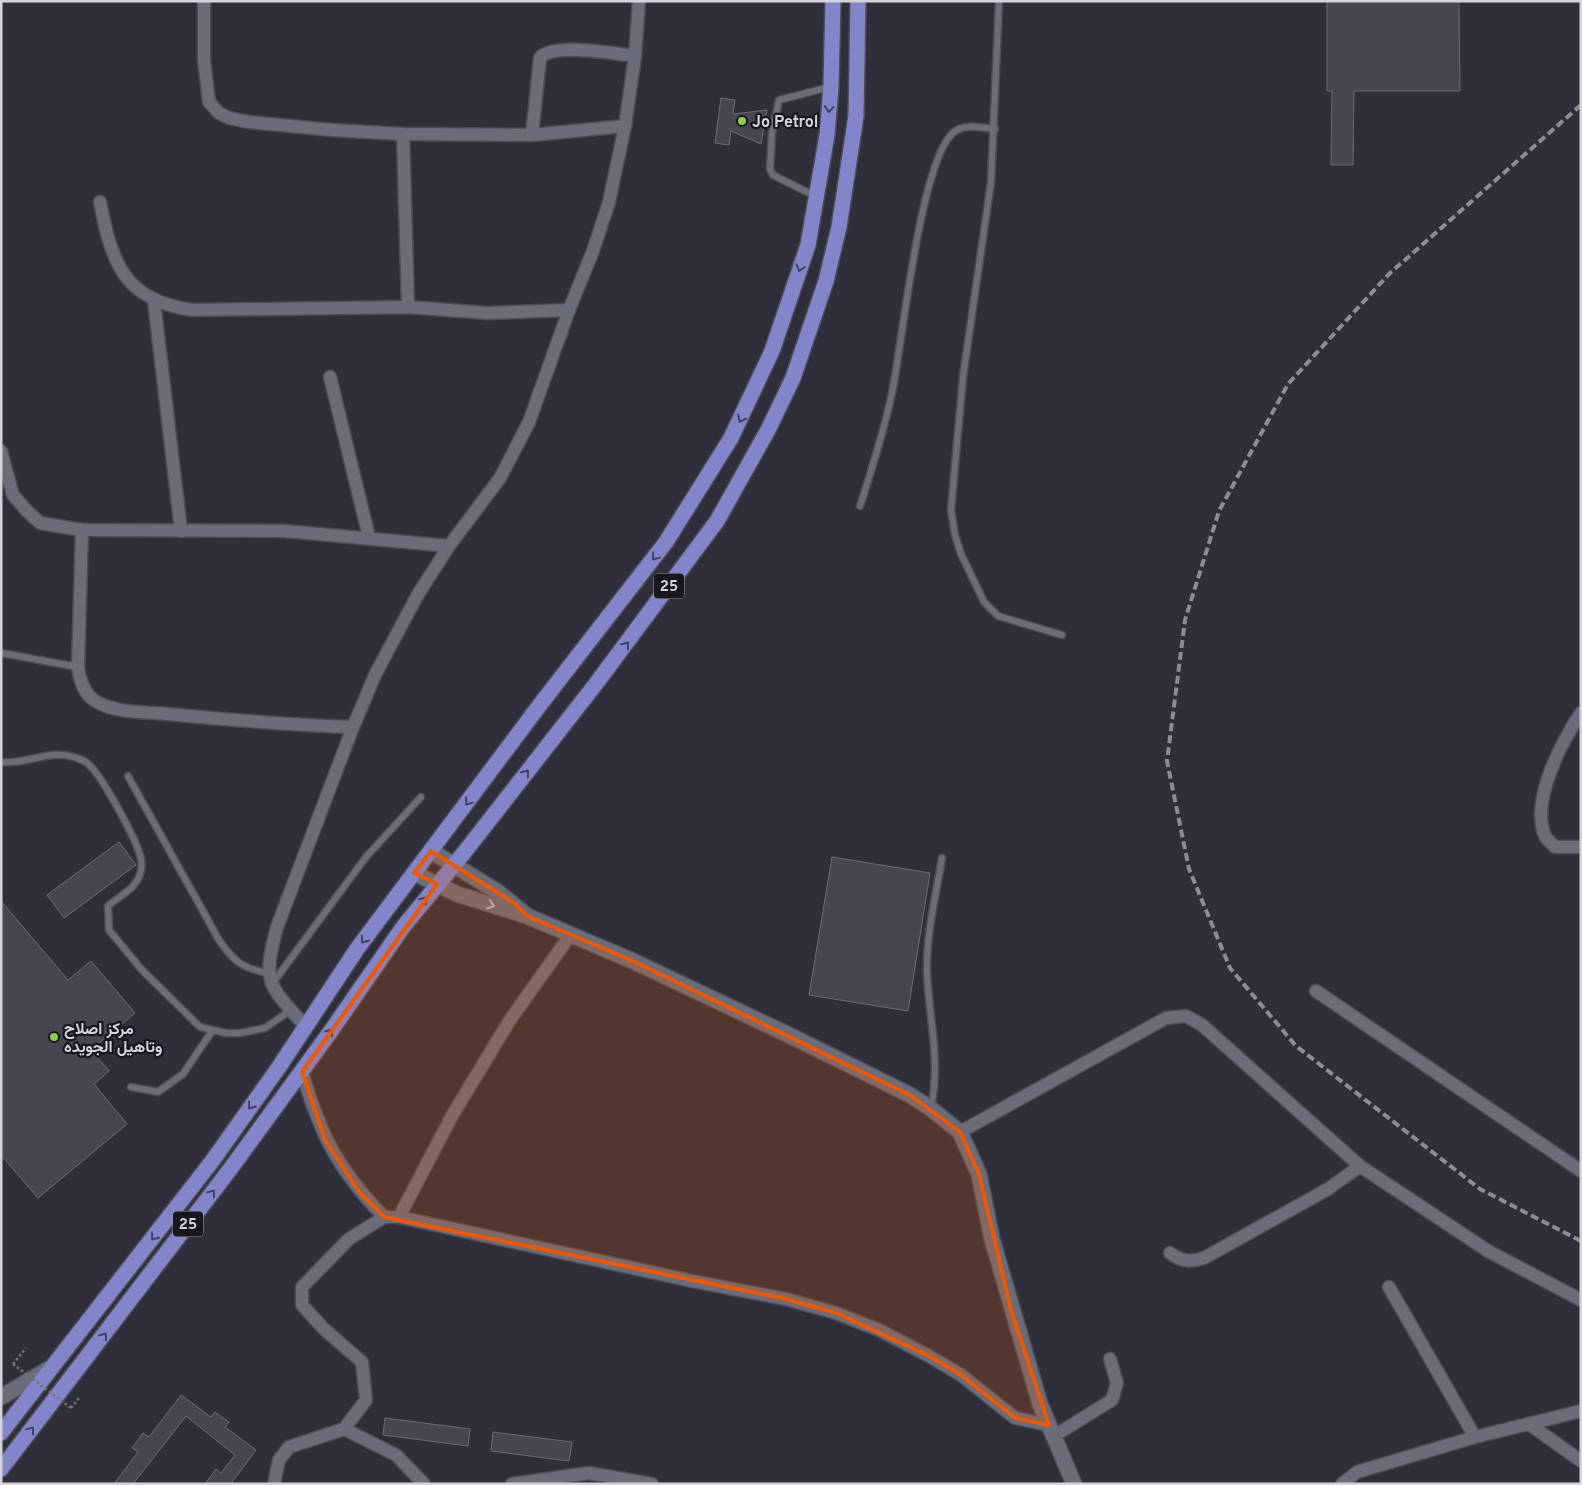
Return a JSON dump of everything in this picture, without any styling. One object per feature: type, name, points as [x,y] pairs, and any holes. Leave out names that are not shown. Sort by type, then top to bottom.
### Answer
[{"type":"highway","name":"25","points":[[1,1433],[213,1160],[306,1027],[357,949],[432,851],[544,698],[666,542],[731,438],[772,351],[808,245],[817,198],[831,86],[833,1]]},
{"type":"highway","name":"25","points":[[1,1469],[74,1376],[302,1072],[403,927],[600,678],[717,522],[781,404],[811,328],[839,227],[856,116],[859,67],[858,1]]},
{"type":"street","points":[[204,1],[204,60],[209,102],[219,112],[230,118],[249,122],[404,134],[532,135],[625,126]]},
{"type":"street","points":[[306,1027],[291,1010],[270,979],[269,958],[277,927],[353,727],[375,675],[417,596],[449,546],[500,478],[529,422],[569,310],[593,251],[609,202],[625,126],[635,56],[639,1]]},
{"type":"street","points":[[532,135],[540,58],[544,54],[560,50],[635,56]]},
{"type":"street","points":[[404,134],[408,308]]},
{"type":"street","points":[[100,202],[106,230],[120,268],[131,284],[154,301],[192,310],[408,308],[487,313],[569,310]]},
{"type":"street","points":[[154,301],[181,531]]},
{"type":"street","points":[[330,377],[369,537]]},
{"type":"street","points":[[1,451],[13,495],[27,512],[40,523],[52,527],[82,530],[285,531],[369,537],[449,546]]},
{"type":"street","points":[[82,530],[78,667],[80,680],[86,693],[96,702],[108,707],[260,724],[353,727]]},
{"type":"street","points":[[1581,713],[1563,740],[1549,775],[1543,803],[1542,822],[1545,837],[1555,846],[1581,847]]},
{"type":"street","points":[[432,851],[512,902],[527,916]]},
{"type":"street","points":[[414,873],[472,900],[527,916],[633,961],[910,1095],[960,1132],[979,1174],[992,1239],[1011,1310],[1040,1404],[1074,1484]]},
{"type":"street","points":[[399,1218],[453,1114],[510,1020],[571,934]]},
{"type":"street","points":[[1316,991],[1581,1171]]},
{"type":"street","points":[[960,1132],[1166,1018],[1180,1015],[1192,1018],[1360,1166],[1488,1251],[1581,1300]]},
{"type":"street","points":[[302,1072],[325,1140],[359,1192],[384,1217]]},
{"type":"street","points":[[1170,1252],[1180,1260],[1192,1262],[1204,1258],[1328,1189],[1360,1166]]},
{"type":"street","points":[[274,1484],[279,1460],[289,1447],[344,1429],[366,1400],[362,1362],[324,1329],[302,1304],[302,1287],[349,1240],[384,1217],[399,1218],[692,1282],[786,1299],[836,1313],[879,1330],[930,1356],[962,1375],[1015,1418],[1051,1431],[1112,1400],[1117,1383],[1110,1359]]},
{"type":"street","points":[[1389,1287],[1475,1437]]},
{"type":"street","points":[[1,1396],[55,1365]]},
{"type":"street","points":[[1342,1484],[1357,1472],[1475,1437],[1581,1411]]},
{"type":"street","points":[[1530,1424],[1581,1461]]},
{"type":"street","points":[[344,1429],[396,1455],[424,1484]]},
{"type":"street","points":[[512,1484],[589,1473],[652,1484]]},
{"type":"lane","points":[[999,1],[995,129],[991,182],[963,376],[951,510],[955,535],[961,554],[984,602],[998,616],[1062,635]]},
{"type":"lane","points":[[817,198],[773,174],[770,170],[772,133],[779,100],[831,86]]},
{"type":"lane","points":[[860,506],[893,391],[928,186],[940,150],[956,130],[971,127],[995,129]]},
{"type":"lane","points":[[1,653],[78,667]]},
{"type":"lane","points":[[1,762],[9,763],[46,754],[67,756],[84,761],[96,771],[133,838],[141,856],[142,866],[138,879],[132,887],[108,906],[109,930],[142,970],[200,1027],[212,1031],[241,1033],[265,1028],[291,1010]]},
{"type":"lane","points":[[128,776],[219,940],[231,957],[248,969],[270,979],[366,857],[421,797]]},
{"type":"lane","points":[[930,1108],[936,1085],[936,1060],[927,973],[928,948],[942,858]]},
{"type":"lane","points":[[131,1087],[158,1092],[183,1074],[212,1031]]},
{"type":"path","points":[[26,1348],[13,1364],[71,1408],[79,1398]]},
{"type":"highlighted area","points":[[431,851],[513,902],[527,916],[633,961],[910,1095],[960,1132],[979,1174],[1011,1310],[1049,1425],[1015,1418],[961,1375],[929,1356],[836,1313],[786,1299],[384,1217],[359,1192],[325,1140],[302,1072],[437,884],[414,873]]},
{"type":"building","points":[[1327,1],[1459,1],[1460,91],[1354,91],[1353,165],[1331,165],[1332,91],[1327,91]]},
{"type":"building","name":"Jo Petrol","points":[[721,98],[735,100],[733,114],[767,110],[761,144],[731,131],[729,145],[715,143]]},
{"type":"building","points":[[119,842],[136,865],[64,918],[47,895]]},
{"type":"building","points":[[832,857],[930,873],[908,1011],[809,995]]},
{"type":"building","name":"مركز اصلاح وتاهيل الجويده","points":[[1,901],[68,980],[91,961],[135,1013],[91,1050],[109,1071],[94,1084],[127,1124],[38,1198],[1,1155]]},
{"type":"building","points":[[181,1395],[211,1417],[215,1412],[229,1422],[225,1427],[256,1450],[232,1482],[235,1484],[205,1484],[216,1469],[221,1473],[235,1455],[186,1416],[133,1484],[114,1484],[138,1452],[132,1448],[143,1433],[149,1437]]},
{"type":"building","points":[[385,1418],[470,1429],[468,1446],[383,1435]]},
{"type":"building","points":[[493,1432],[572,1442],[569,1461],[491,1451]]},
{"type":"railway","points":[[1581,105],[1389,274],[1288,384],[1219,511],[1185,620],[1167,761],[1189,869],[1230,968],[1296,1046],[1480,1189],[1581,1241]]},
{"type":"place","name":"Jo Petrol","points":[[742,121]]},
{"type":"place","name":"مركز اصلاح وتاهيل الجويده","points":[[54,1037]]}]
